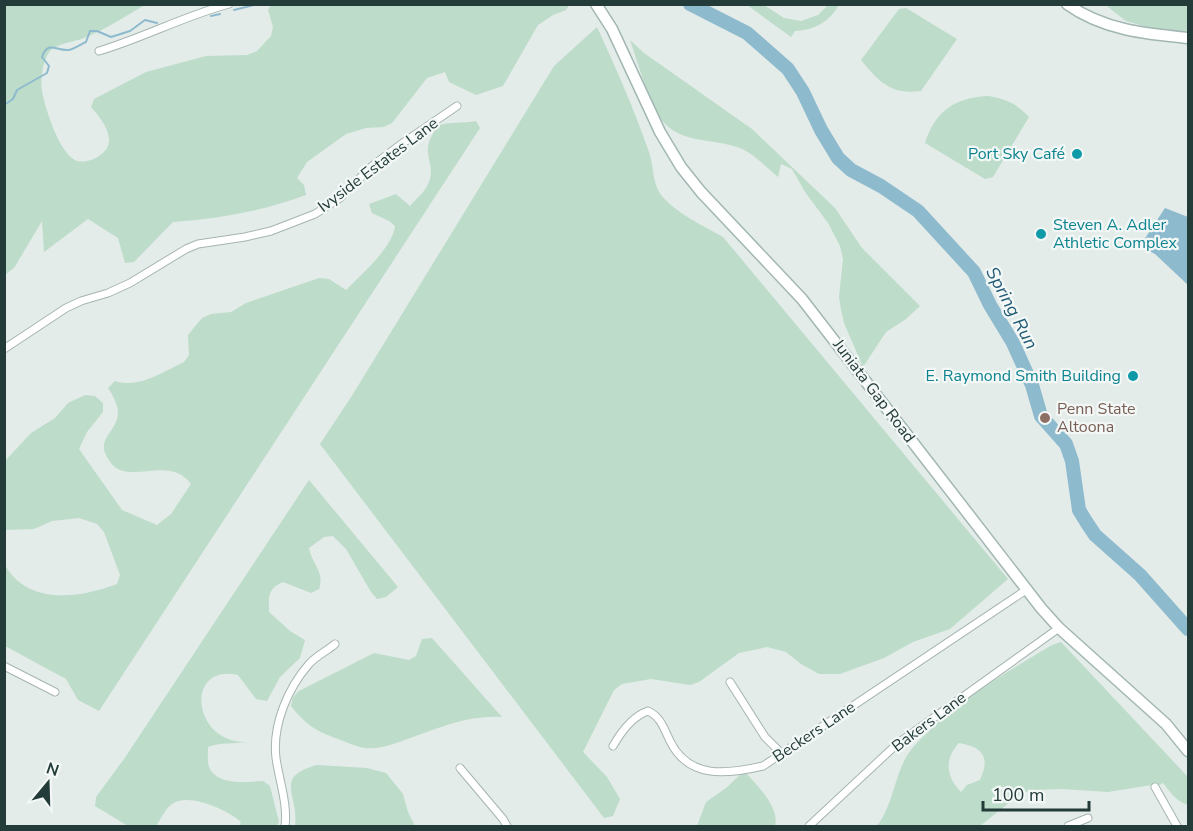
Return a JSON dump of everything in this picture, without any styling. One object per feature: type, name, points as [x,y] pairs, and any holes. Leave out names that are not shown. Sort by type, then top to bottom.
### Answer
[{"type":"main road","name":"Juniata Gap Road","points":[[596,4],[612,29],[660,132],[681,167],[701,192],[783,276],[810,308],[1026,590],[1059,628],[1166,724],[1188,751]]},
{"type":"main road","points":[[1067,4],[1087,17],[1122,30],[1188,38]]},
{"type":"street","points":[[99,51],[196,13],[229,4]]},
{"type":"street","name":"Ivyside Estates Lane","points":[[4,349],[66,308],[130,283],[174,254],[198,244],[271,231],[315,214],[340,198],[372,166],[457,106]]},
{"type":"street","name":"Beckers Lane","points":[[613,746],[619,735],[639,714],[648,711],[656,715],[672,744],[691,765],[721,773],[763,766],[1026,590]]},
{"type":"street","name":"Bakers Lane","points":[[809,826],[897,744],[1059,628]]},
{"type":"street","points":[[285,826],[276,755],[276,728],[295,682],[311,662],[335,644]]},
{"type":"street","points":[[4,666],[55,692]]},
{"type":"street","points":[[730,682],[765,737],[781,753]]},
{"type":"street","points":[[460,768],[507,826]]},
{"type":"street","points":[[1155,787],[1178,826]]},
{"type":"street","points":[[1068,826],[1088,818]]},
{"type":"green space","points":[[5,4],[145,5],[92,35],[57,46],[50,51],[46,59],[41,86],[50,118],[64,148],[75,160],[80,161],[92,160],[109,144],[105,126],[91,107],[94,99],[146,72],[206,56],[247,55],[257,51],[271,36],[273,27],[268,10],[271,5],[569,5],[566,10],[538,25],[503,86],[476,95],[449,82],[445,72],[427,78],[392,123],[384,127],[366,128],[346,134],[307,162],[297,178],[304,185],[306,195],[273,206],[240,213],[173,222],[134,262],[125,263],[118,238],[88,219],[44,252],[42,221],[14,268],[5,275]]},
{"type":"green space","points":[[747,5],[764,5],[784,18],[801,21],[818,15],[828,5],[839,5],[821,24],[795,31],[791,37]]},
{"type":"green space","points":[[1107,5],[1188,5],[1188,31],[1158,30],[1126,21]]},
{"type":"green space","points":[[906,8],[957,39],[921,91],[902,91],[886,85],[861,60],[899,9]]},
{"type":"green space","points":[[597,27],[637,120],[651,157],[656,186],[662,196],[682,214],[723,237],[1008,579],[950,629],[913,642],[884,658],[840,674],[819,674],[786,652],[767,647],[739,653],[699,682],[690,685],[651,679],[622,684],[614,690],[583,752],[607,777],[620,799],[613,816],[604,818],[320,444],[554,66]]},
{"type":"green space","points":[[630,40],[644,53],[752,129],[835,208],[862,248],[920,306],[906,319],[886,332],[863,367],[844,323],[841,310],[839,297],[843,259],[840,246],[828,223],[805,192],[792,169],[781,164],[778,177],[743,149],[686,136],[668,126],[660,118],[652,102]]},
{"type":"green space","points":[[987,96],[1010,102],[1029,117],[993,177],[985,179],[925,143],[934,122],[948,108],[965,100]]},
{"type":"green space","points":[[476,121],[480,128],[99,711],[78,700],[66,679],[5,646],[5,565],[15,578],[27,587],[41,593],[56,595],[87,593],[103,589],[117,584],[120,575],[104,532],[97,524],[79,518],[52,521],[34,529],[5,530],[5,461],[31,433],[55,418],[68,403],[85,395],[95,396],[103,403],[103,412],[87,432],[79,449],[122,510],[157,525],[171,514],[191,484],[182,475],[172,471],[128,472],[118,469],[111,463],[104,448],[118,413],[115,400],[108,388],[115,381],[133,383],[141,381],[184,362],[189,355],[188,335],[202,318],[211,314],[231,312],[246,303],[319,278],[329,279],[346,290],[383,252],[393,234],[395,226],[372,213],[369,204],[396,194],[410,206],[425,190],[430,180],[428,148],[437,126]]},
{"type":"green space","points":[[309,480],[398,587],[386,597],[377,599],[346,549],[333,536],[324,537],[309,548],[319,573],[319,589],[311,593],[283,582],[270,594],[269,612],[290,631],[305,640],[300,658],[280,677],[267,701],[256,699],[238,675],[221,675],[209,681],[203,691],[202,705],[206,719],[215,731],[229,739],[247,742],[208,747],[209,767],[213,773],[225,780],[263,781],[270,786],[279,822],[277,826],[239,826],[241,822],[227,812],[208,804],[188,800],[172,804],[156,826],[128,826],[95,806],[96,797],[124,759]]},
{"type":"green space","points":[[432,638],[502,717],[479,718],[446,725],[389,745],[371,748],[355,746],[317,730],[291,706],[293,697],[299,691],[374,653],[409,660],[416,656],[422,639]]},
{"type":"green space","points":[[1061,642],[1188,777],[1188,805],[1177,799],[1163,783],[1155,787],[1152,785],[1108,792],[1034,790],[1025,792],[1010,802],[980,826],[877,826],[887,808],[900,769],[916,743],[972,695],[1052,645]],"holes":[[[959,743],[979,750],[985,765],[980,780],[967,785],[961,792],[952,780],[949,762]]]},
{"type":"green space","points":[[317,765],[367,768],[386,773],[403,794],[415,826],[295,826],[292,781],[296,775]]},
{"type":"green space","points":[[744,771],[771,804],[776,819],[775,826],[697,826],[706,802]]},
{"type":"water","points":[[1165,208],[1188,217],[1188,285],[1155,254],[1140,246]]},
{"type":"waterway","points":[[234,10],[258,4]]},
{"type":"waterway","name":"Spring Run","points":[[690,4],[747,33],[788,69],[803,92],[821,130],[838,158],[851,170],[881,186],[918,211],[974,272],[990,305],[1013,343],[1032,385],[1041,416],[1066,444],[1072,461],[1079,510],[1095,535],[1140,575],[1188,629]]},
{"type":"waterway","points":[[211,16],[220,14]]},
{"type":"waterway","points":[[4,105],[13,99],[17,90],[47,73],[49,66],[42,57],[47,49],[72,49],[86,42],[90,31],[97,31],[111,37],[130,31],[145,20],[157,23]]},
{"type":"place","name":"Port Sky Café","points":[[1077,154]]},
{"type":"place","name":"Steven A. Adler Athletic Complex","points":[[1041,234]]},
{"type":"place","name":"E. Raymond Smith Building","points":[[1133,376]]},
{"type":"place","name":"Penn State Altoona","points":[[1045,418]]}]
